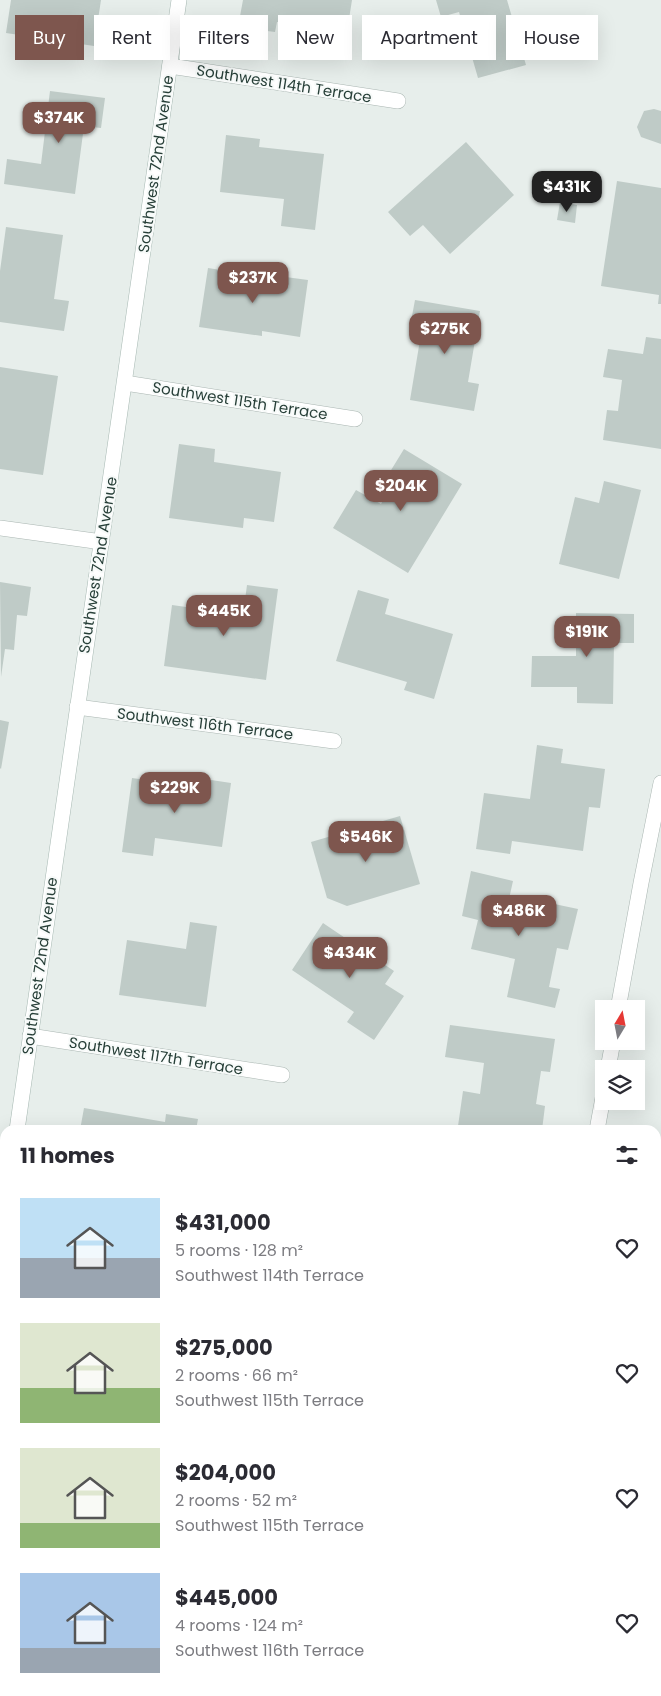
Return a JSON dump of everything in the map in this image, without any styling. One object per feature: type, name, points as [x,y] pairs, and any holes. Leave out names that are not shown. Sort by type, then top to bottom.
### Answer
[{"type":"street","name":"Southwest 72nd Avenue","points":[[18,1125],[179,0]]},
{"type":"street","name":"Southwest 114th Terrace","points":[[170,66],[398,101]]},
{"type":"street","name":"Southwest 115th Terrace","points":[[125,383],[355,419]]},
{"type":"street","points":[[0,528],[102,542]]},
{"type":"street","name":"Southwest 116th Terrace","points":[[77,706],[334,741]]},
{"type":"street","points":[[620,1000],[661,783]]},
{"type":"street","name":"Southwest 117th Terrace","points":[[30,1036],[282,1075]]},
{"type":"street","points":[[598,1125],[601,1110]]},
{"type":"building","points":[[11,0],[101,0],[99,15],[94,15],[94,46],[84,45],[84,15],[15,15],[15,34],[6,33]]},
{"type":"building","points":[[243,0],[352,0],[350,15],[278,15],[275,32],[268,31],[268,15],[240,15]]},
{"type":"building","points":[[436,0],[507,0],[511,15],[506,15],[506,60],[525,60],[526,65],[478,78],[473,60],[496,60],[496,15],[460,15],[459,12],[440,15]]},
{"type":"building","points":[[50,91],[105,98],[101,128],[84,126],[75,194],[4,184],[7,159],[41,164]]},
{"type":"building","points":[[654,109],[661,111],[661,144],[641,137],[637,127],[644,111]]},
{"type":"building","points":[[226,135],[260,139],[259,147],[324,154],[315,230],[281,226],[284,199],[220,192]]},
{"type":"building","points":[[466,142],[514,195],[450,254],[423,225],[410,236],[388,212]]},
{"type":"building","points":[[617,181],[661,188],[661,304],[658,304],[659,295],[601,286]]},
{"type":"building","points":[[560,202],[577,205],[575,223],[557,220]]},
{"type":"building","points":[[6,227],[63,235],[54,299],[69,301],[64,331],[0,322],[0,271]]},
{"type":"building","points":[[208,268],[278,279],[278,276],[308,280],[300,337],[262,331],[262,336],[199,327]]},
{"type":"building","points":[[415,300],[480,311],[468,382],[479,384],[474,411],[410,400],[421,334],[409,332]]},
{"type":"building","points":[[646,337],[661,339],[661,449],[603,440],[607,410],[618,411],[622,380],[603,377],[608,349],[643,354]]},
{"type":"building","points":[[0,367],[58,376],[43,475],[0,469]]},
{"type":"building","points":[[179,444],[215,449],[214,462],[281,472],[274,522],[244,518],[243,528],[169,518]]},
{"type":"building","points":[[404,449],[462,484],[408,573],[333,528],[356,490],[381,504],[392,485],[385,480]]},
{"type":"building","points":[[604,481],[641,490],[619,579],[559,564],[575,497],[599,503]]},
{"type":"building","points":[[0,582],[31,587],[27,616],[17,615],[14,650],[5,649],[1,677]]},
{"type":"building","points":[[247,585],[278,589],[266,680],[164,666],[172,605],[243,615]]},
{"type":"building","points":[[358,590],[389,599],[385,614],[453,634],[434,699],[404,690],[407,682],[336,661]]},
{"type":"building","points":[[576,613],[634,614],[634,643],[614,643],[613,704],[577,703],[577,687],[531,687],[532,656],[576,656]]},
{"type":"building","points":[[0,720],[9,722],[1,769],[0,768]]},
{"type":"building","points":[[537,745],[563,749],[561,763],[605,769],[600,808],[589,807],[583,851],[512,841],[510,854],[476,849],[484,793],[530,799]]},
{"type":"building","points":[[132,778],[197,787],[198,778],[231,783],[222,847],[155,838],[153,856],[122,852]]},
{"type":"building","points":[[400,816],[420,884],[347,906],[327,898],[311,842]]},
{"type":"building","points":[[471,871],[513,881],[505,917],[535,923],[540,901],[578,909],[568,950],[557,948],[549,987],[560,989],[555,1008],[507,997],[515,959],[471,949],[478,920],[462,916]]},
{"type":"building","points":[[190,922],[217,926],[206,1007],[119,995],[127,940],[186,949]]},
{"type":"building","points":[[323,923],[394,971],[385,984],[404,996],[374,1040],[347,1022],[354,1012],[292,970]]},
{"type":"building","points":[[450,1025],[555,1039],[550,1072],[541,1071],[536,1104],[545,1106],[543,1125],[458,1125],[463,1091],[480,1094],[484,1063],[445,1057]]},
{"type":"building","points":[[84,1108],[165,1122],[166,1114],[198,1119],[197,1125],[81,1125]]}]
